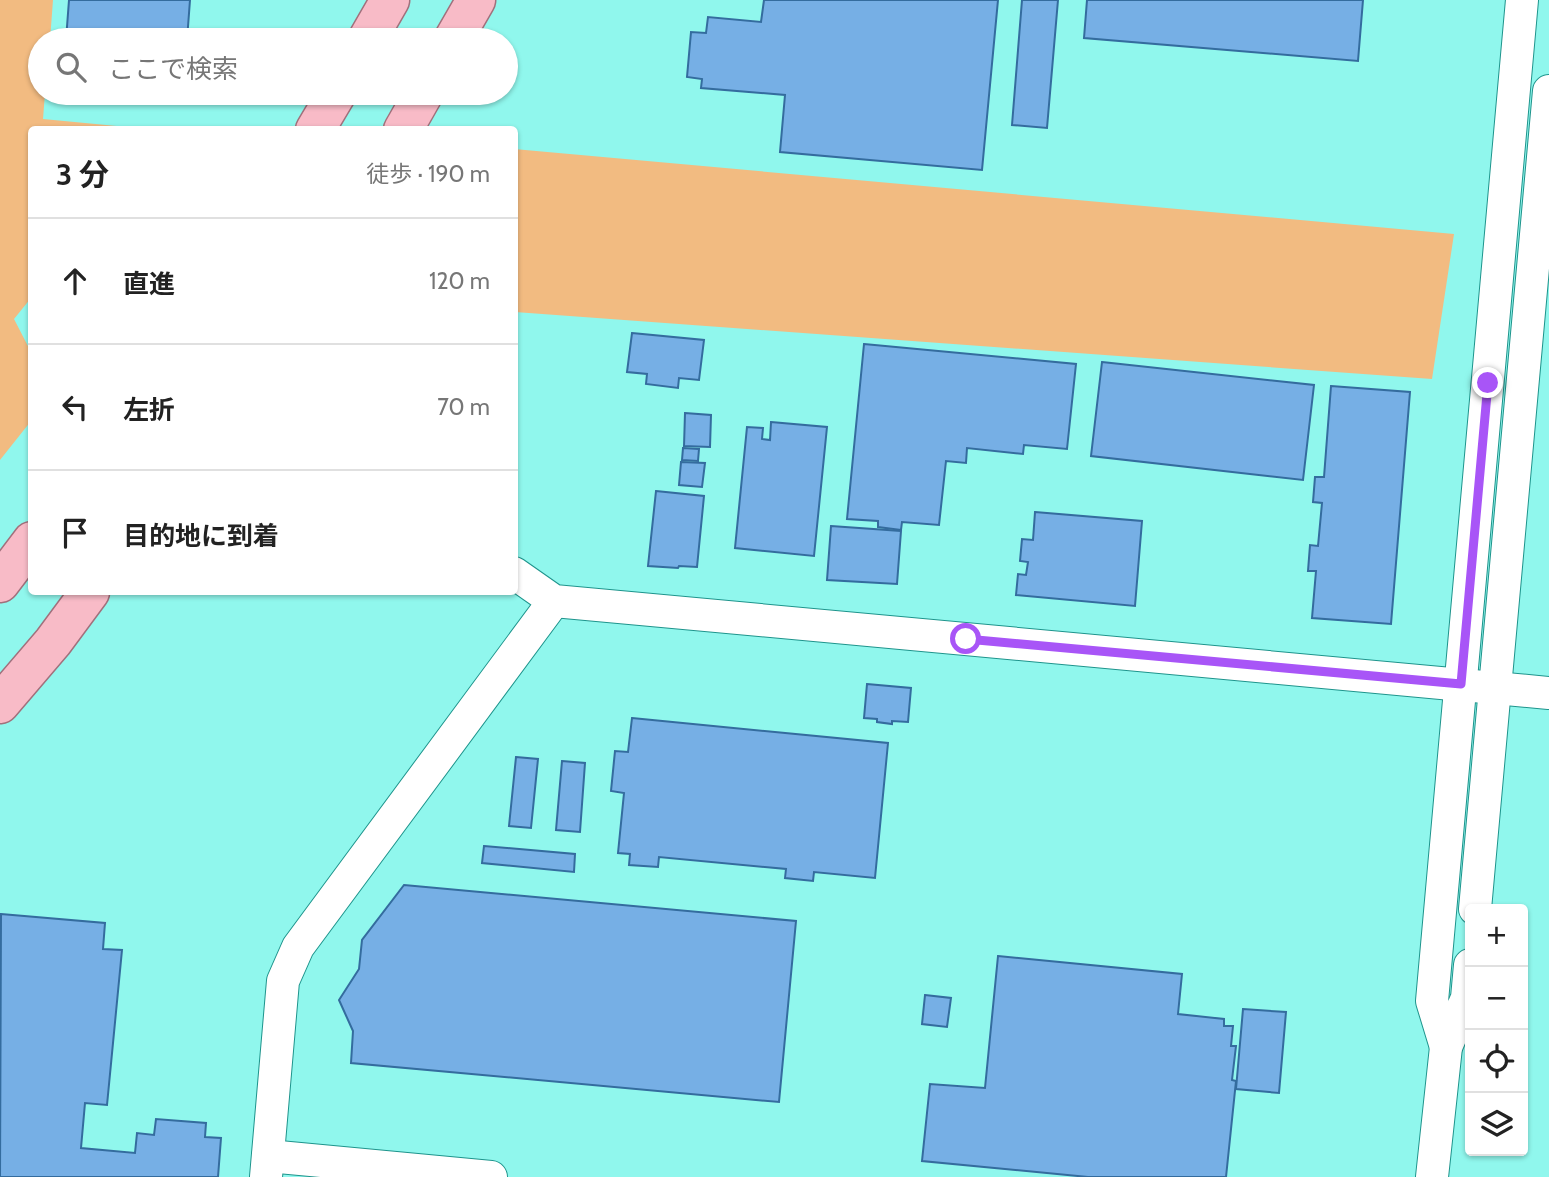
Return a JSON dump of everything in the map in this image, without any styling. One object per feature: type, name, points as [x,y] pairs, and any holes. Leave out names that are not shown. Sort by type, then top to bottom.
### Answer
[{"type":"main road","points":[[374,28],[390,0]]},
{"type":"main road","points":[[460,28],[476,0]]},
{"type":"main road","points":[[317,126],[330,105]]},
{"type":"main road","points":[[405,126],[417,105]]},
{"type":"main road","points":[[0,583],[28,546]]},
{"type":"main road","points":[[0,704],[53,642],[88,595]]},
{"type":"street","points":[[1446,1046],[1432,1001],[1522,0]]},
{"type":"street","points":[[1475,904],[1549,91]]},
{"type":"street","points":[[518,576],[554,601],[1549,693]]},
{"type":"street","points":[[491,1177],[267,1166],[283,981],[298,947],[554,601]]},
{"type":"street","points":[[1432,1177],[1446,1046],[1467,998],[1470,967]]},
{"type":"shaded area","points":[[0,0],[53,0],[51,28],[28,28],[28,105],[44,105],[43,119],[116,126],[28,126],[28,302],[14,319],[28,346],[28,425],[0,460]]},
{"type":"shaded area","points":[[518,149],[1454,234],[1432,379],[518,312]]},
{"type":"building","points":[[69,0],[190,0],[188,28],[67,28]]},
{"type":"building","points":[[764,0],[998,0],[982,170],[780,152],[785,95],[701,88],[702,79],[687,77],[691,32],[706,33],[708,17],[761,22]]},
{"type":"building","points":[[1022,0],[1058,0],[1047,128],[1012,125]]},
{"type":"building","points":[[1087,0],[1363,0],[1358,61],[1084,38]]},
{"type":"building","points":[[632,333],[704,340],[699,380],[679,378],[678,388],[646,384],[647,374],[627,372]]},
{"type":"building","points":[[864,344],[1076,364],[1067,449],[1024,445],[1023,454],[967,448],[966,463],[946,461],[939,525],[902,522],[901,530],[878,527],[878,521],[847,519]]},
{"type":"building","points":[[1102,362],[1314,385],[1303,480],[1091,456]]},
{"type":"building","points":[[1331,386],[1410,392],[1391,624],[1312,618],[1316,571],[1308,571],[1310,545],[1318,546],[1322,503],[1313,502],[1315,477],[1324,477]]},
{"type":"building","points":[[685,413],[711,415],[710,447],[684,446]]},
{"type":"building","points":[[771,422],[827,427],[814,556],[735,548],[747,427],[763,428],[762,439],[770,440]]},
{"type":"building","points":[[683,448],[699,449],[698,461],[682,460]]},
{"type":"building","points":[[681,462],[705,463],[702,487],[679,485]]},
{"type":"building","points":[[656,491],[704,496],[697,567],[648,566]]},
{"type":"building","points":[[1035,512],[1142,521],[1135,606],[1016,595],[1018,574],[1026,575],[1028,562],[1020,561],[1022,539],[1033,540]]},
{"type":"building","points":[[831,526],[901,531],[897,584],[827,580]]},
{"type":"building","points":[[867,684],[911,688],[908,722],[892,721],[892,724],[864,718]]},
{"type":"building","points":[[632,718],[888,743],[875,878],[814,872],[813,881],[785,878],[786,869],[659,857],[658,867],[629,865],[630,854],[618,853],[624,793],[611,791],[615,751],[628,752]]},
{"type":"building","points":[[516,757],[538,759],[531,828],[509,826]]},
{"type":"building","points":[[562,761],[585,763],[580,832],[556,830]]},
{"type":"building","points":[[484,846],[575,854],[574,872],[482,863]]},
{"type":"building","points":[[404,885],[796,921],[779,1102],[351,1063],[353,1031],[339,1000],[359,969],[362,940]]},
{"type":"building","points":[[1,914],[105,923],[103,949],[122,950],[107,1105],[85,1103],[81,1148],[135,1153],[137,1133],[154,1135],[156,1119],[206,1123],[205,1137],[221,1138],[218,1177],[0,1177]]},
{"type":"building","points":[[998,956],[1182,974],[1178,1014],[1224,1019],[1224,1026],[1233,1026],[1231,1046],[1236,1046],[1232,1080],[1236,1081],[1226,1177],[1088,1177],[922,1161],[930,1084],[985,1088]]},
{"type":"building","points":[[925,995],[951,998],[947,1027],[922,1024]]},
{"type":"building","points":[[1243,1009],[1286,1012],[1279,1093],[1236,1089]]},
{"type":"route","points":[[966,639],[1461,684],[1488,383]]}]
